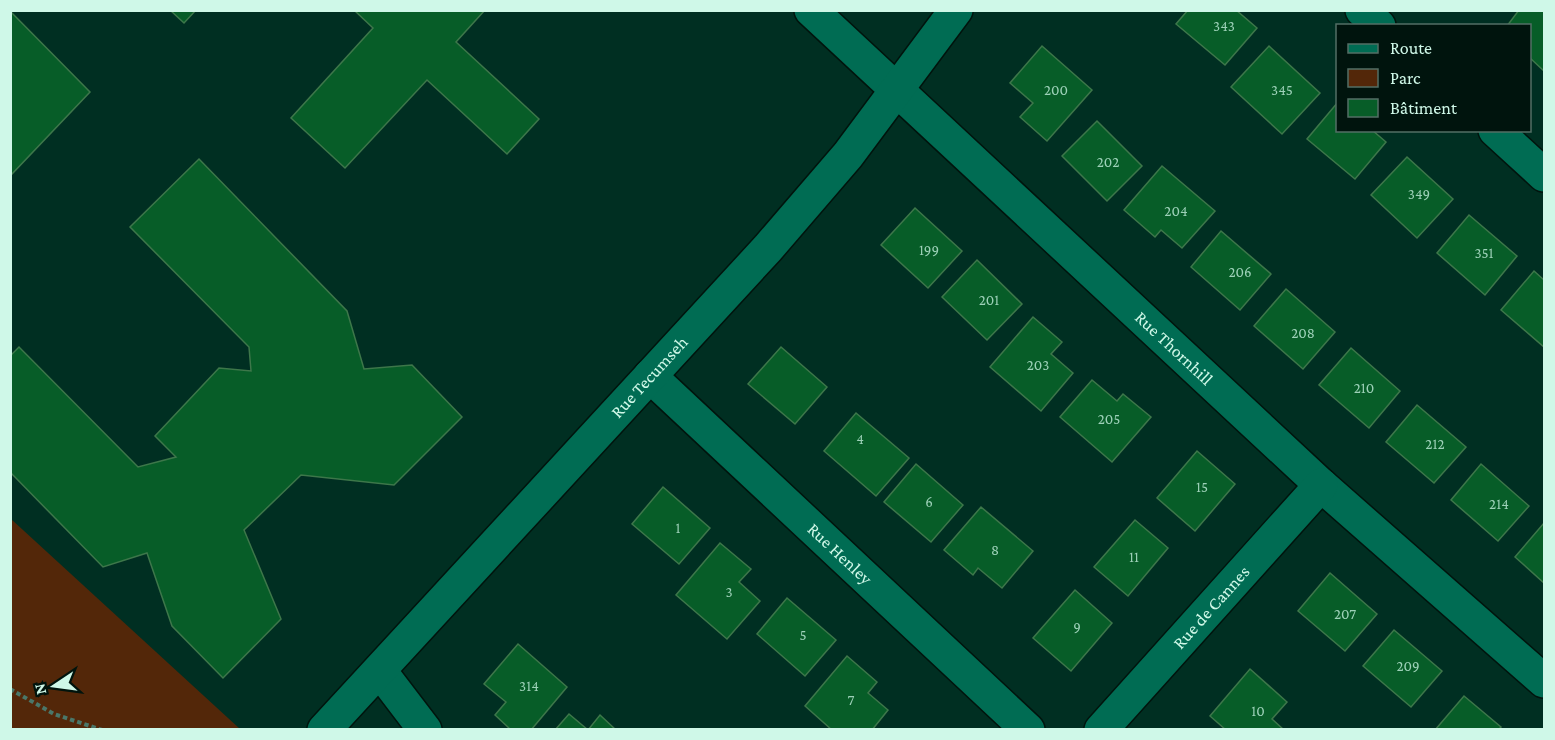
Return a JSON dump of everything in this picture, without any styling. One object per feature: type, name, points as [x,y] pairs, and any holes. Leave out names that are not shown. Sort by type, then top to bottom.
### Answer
[{"type":"street","name":"Rue Thornhill","points":[[810,10],[1322,485],[1545,681]]},
{"type":"street","name":"Rue Tecumseh","points":[[324,729],[380,671],[768,248],[848,154],[956,10]]},
{"type":"street","points":[[1362,10],[1376,24]]},
{"type":"street","points":[[1497,132],[1545,175]]},
{"type":"street","name":"Rue Henley","points":[[650,376],[1028,729]]},
{"type":"street","name":"Rue de Cannes","points":[[1101,729],[1322,485]]},
{"type":"street","points":[[380,671],[425,729]]},
{"type":"path","points":[[10,689],[54,714],[102,729]]},
{"type":"green space","points":[[11,519],[240,729],[11,729]]},
{"type":"building","points":[[170,10],[196,10],[184,23]]},
{"type":"building","points":[[354,10],[485,10],[456,42],[539,119],[507,154],[427,80],[345,168],[291,118],[373,28]]},
{"type":"building","points":[[1188,10],[1236,10],[1257,28],[1225,65],[1176,24]]},
{"type":"building","points":[[1519,10],[1544,10],[1544,71],[1531,59],[1531,24],[1508,24]]},
{"type":"building","points":[[10,11],[90,92],[10,176]]},
{"type":"building","points":[[1042,46],[1092,90],[1047,141],[1020,117],[1033,103],[1010,83]]},
{"type":"building","points":[[1269,46],[1320,93],[1282,134],[1231,87]]},
{"type":"building","points":[[1336,104],[1336,132],[1374,132],[1386,142],[1355,179],[1307,139]]},
{"type":"building","points":[[1097,121],[1142,166],[1107,201],[1062,156]]},
{"type":"building","points":[[1407,157],[1453,199],[1417,238],[1371,195]]},
{"type":"building","points":[[199,159],[347,311],[364,369],[412,365],[462,417],[394,485],[301,475],[244,530],[281,619],[223,678],[172,626],[147,553],[103,567],[10,472],[10,356],[19,347],[138,467],[176,457],[155,436],[219,368],[251,371],[249,347],[130,227]]},
{"type":"building","points":[[1162,166],[1215,211],[1182,248],[1161,230],[1155,237],[1124,210]]},
{"type":"building","points":[[915,208],[962,251],[928,288],[881,245]]},
{"type":"building","points":[[1469,215],[1517,256],[1485,295],[1437,253]]},
{"type":"building","points":[[1221,231],[1271,274],[1240,310],[1191,267]]},
{"type":"building","points":[[977,260],[1022,304],[987,340],[942,297]]},
{"type":"building","points":[[1534,271],[1544,280],[1544,347],[1501,310]]},
{"type":"building","points":[[1286,289],[1335,332],[1303,369],[1254,326]]},
{"type":"building","points":[[1033,317],[1062,342],[1051,354],[1073,373],[1041,411],[990,367]]},
{"type":"building","points":[[781,347],[827,387],[795,424],[748,384]]},
{"type":"building","points":[[1351,348],[1400,391],[1369,428],[1319,385]]},
{"type":"building","points":[[1092,380],[1117,401],[1123,394],[1151,417],[1112,462],[1060,417]]},
{"type":"building","points":[[1417,405],[1466,447],[1434,483],[1386,442]]},
{"type":"building","points":[[856,413],[909,458],[876,496],[824,451]]},
{"type":"building","points":[[1197,451],[1235,484],[1195,531],[1157,498]]},
{"type":"building","points":[[916,464],[963,505],[931,542],[884,502]]},
{"type":"building","points":[[1481,464],[1529,506],[1498,541],[1451,500]]},
{"type":"building","points":[[663,487],[710,528],[679,564],[632,524]]},
{"type":"building","points":[[981,507],[1033,551],[1002,588],[978,568],[973,575],[944,550]]},
{"type":"building","points":[[1135,520],[1168,548],[1128,596],[1094,567]]},
{"type":"building","points":[[1544,523],[1544,583],[1515,557]]},
{"type":"building","points":[[720,543],[751,569],[739,582],[760,601],[727,639],[676,595]]},
{"type":"building","points":[[1330,573],[1377,614],[1345,651],[1298,611]]},
{"type":"building","points":[[1075,590],[1112,623],[1071,671],[1033,638]]},
{"type":"building","points":[[787,598],[836,640],[805,676],[757,634]]},
{"type":"building","points":[[1394,630],[1442,671],[1411,707],[1363,666]]},
{"type":"building","points":[[518,644],[567,687],[531,730],[511,730],[495,715],[506,702],[484,684]]},
{"type":"building","points":[[847,656],[877,682],[868,693],[888,710],[872,730],[832,730],[805,706]]},
{"type":"building","points":[[1250,669],[1287,702],[1272,719],[1284,730],[1226,730],[1210,716]]},
{"type":"building","points":[[1464,696],[1501,727],[1498,730],[1435,730]]},
{"type":"building","points":[[569,714],[588,730],[555,730]]},
{"type":"building","points":[[600,715],[616,730],[588,730]]}]
